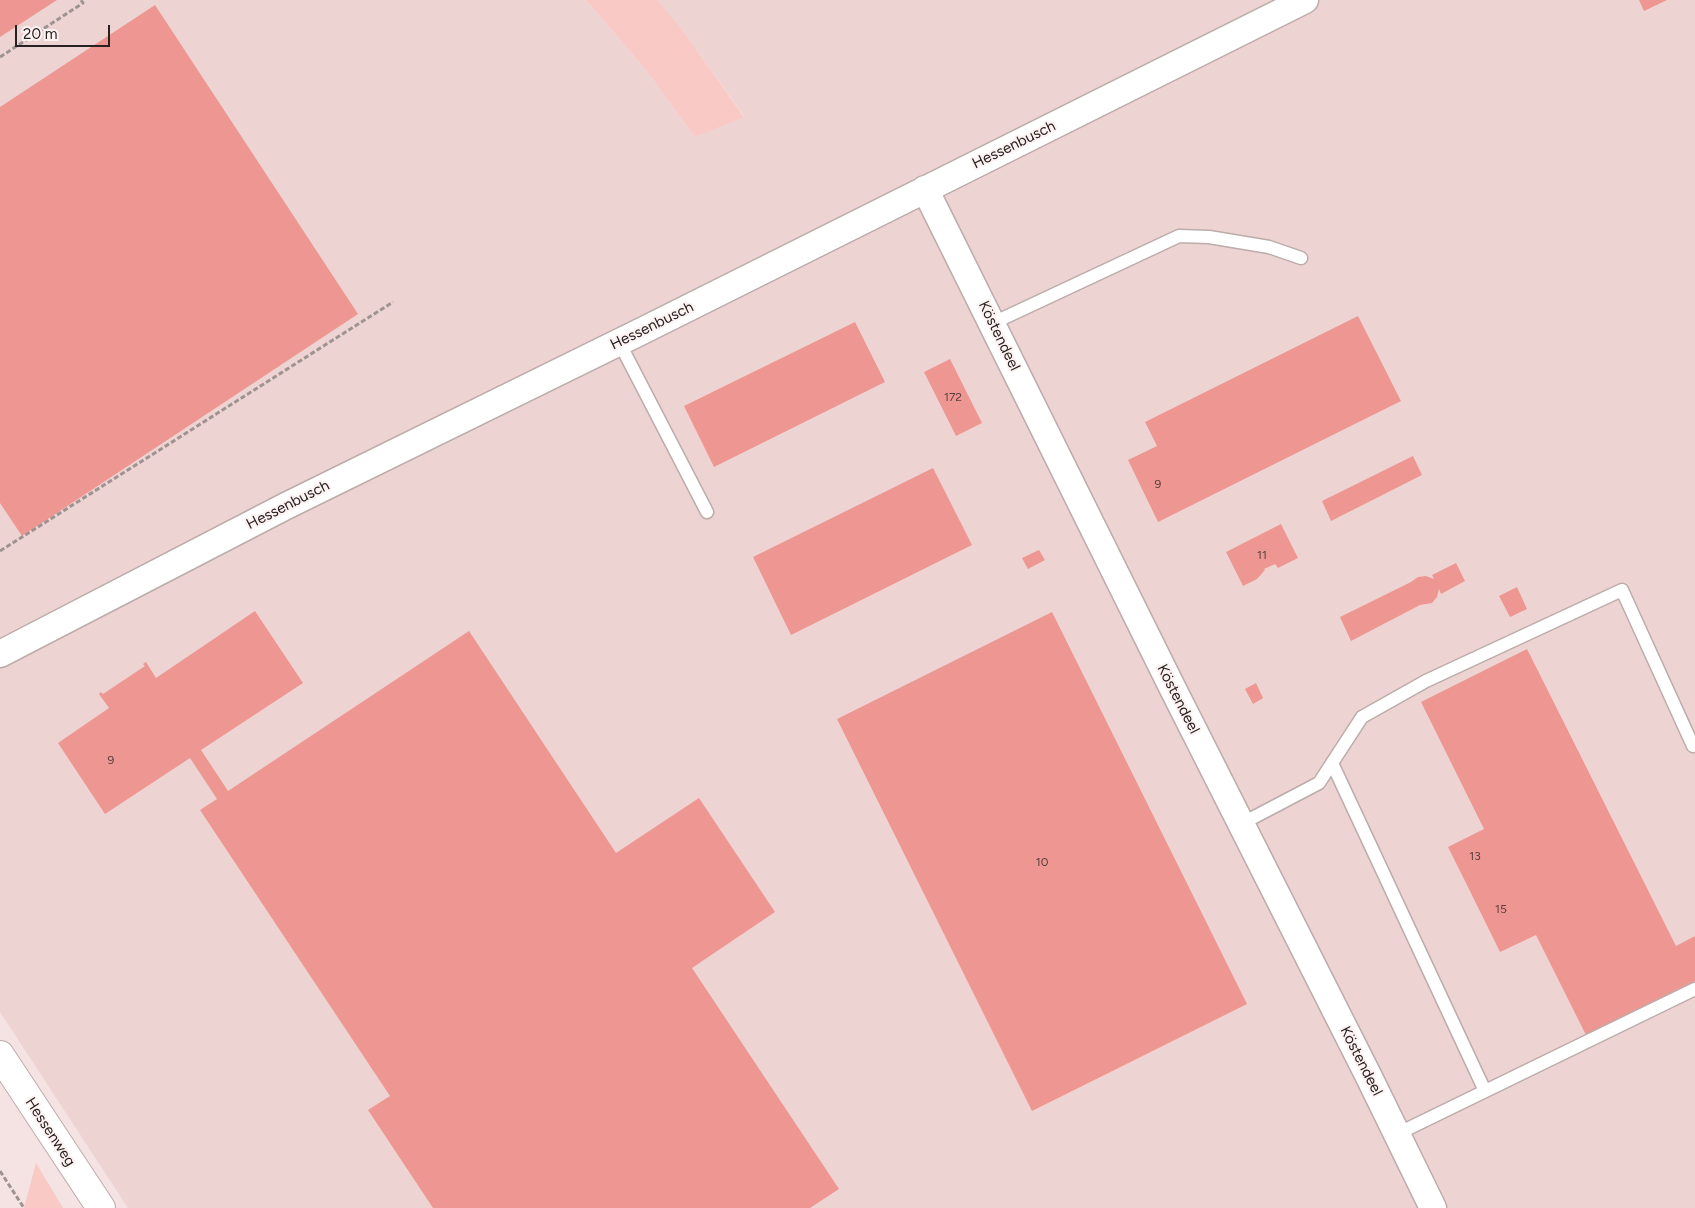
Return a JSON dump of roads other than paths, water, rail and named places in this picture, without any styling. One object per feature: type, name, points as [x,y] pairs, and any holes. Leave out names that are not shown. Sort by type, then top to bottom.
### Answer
[{"type":"street","name":"Hessenbusch","points":[[0,654],[286,506],[1305,0]]},
{"type":"street","name":"Köstendeel","points":[[926,189],[1433,1208]]},
{"type":"street","name":"Hessenweg","points":[[0,1055],[101,1208]]},
{"type":"lane","points":[[993,324],[1180,236],[1209,237],[1260,246],[1300,258]]},
{"type":"lane","points":[[619,342],[707,512]]},
{"type":"lane","points":[[1241,824],[1319,783],[1362,717],[1426,681],[1622,590],[1693,746]]},
{"type":"lane","points":[[1332,763],[1485,1091]]},
{"type":"lane","points":[[1397,1134],[1695,989]]}]
